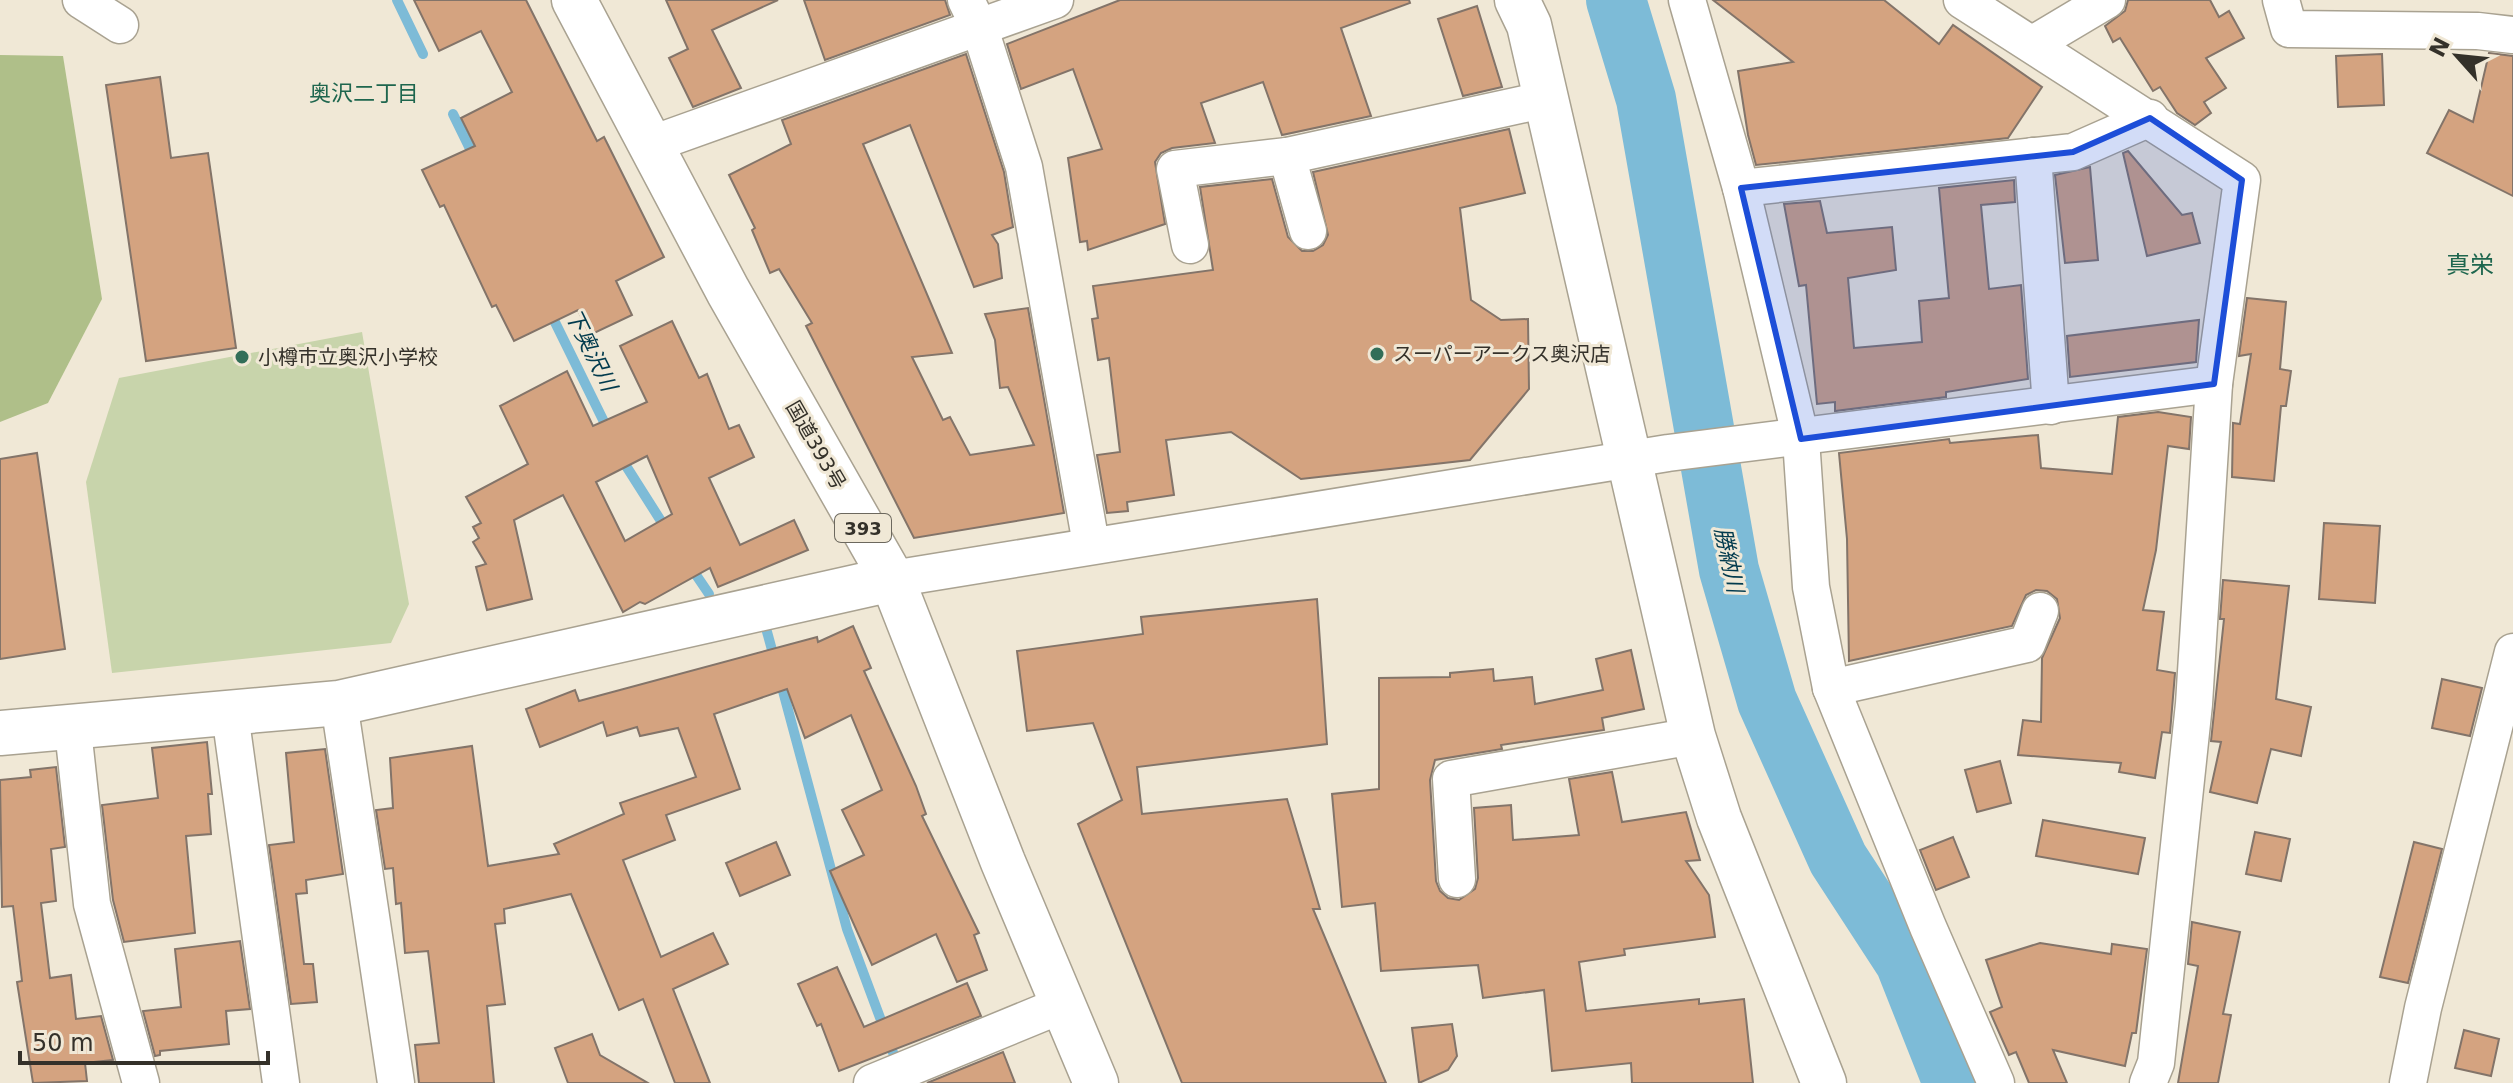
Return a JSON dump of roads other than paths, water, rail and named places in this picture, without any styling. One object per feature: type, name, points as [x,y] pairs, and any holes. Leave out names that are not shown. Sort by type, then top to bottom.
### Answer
[{"type":"main road","name":"国道393号","points":[[574,0],[728,291],[892,579],[1003,862],[1096,1083]]},
{"type":"main road","points":[[1517,0],[1529,25],[1648,457],[1693,736],[1719,818],[1824,1083]]},
{"type":"main road","points":[[0,733],[73,730],[339,703],[892,579]]},
{"type":"street","points":[[81,0],[120,25]]},
{"type":"street","points":[[652,144],[973,14],[1055,0]]},
{"type":"street","points":[[1687,0],[1741,188],[1793,440],[1811,587],[1831,688],[1928,927],[1996,1083]]},
{"type":"street","points":[[1962,0],[2150,118],[2242,180],[2214,384],[2194,704],[2156,1063],[2148,1083]]},
{"type":"street","points":[[2033,44],[2107,0]]},
{"type":"street","points":[[2281,0],[2289,29],[2478,31],[2513,35]]},
{"type":"street","points":[[973,14],[1024,167],[1091,544]]},
{"type":"street","points":[[1190,245],[1175,169],[1287,156],[1547,99]]},
{"type":"street","points":[[1741,188],[2073,152],[2150,118]]},
{"type":"street","points":[[1287,156],[1308,231]]},
{"type":"street","points":[[2033,156],[2051,406]]},
{"type":"street","points":[[892,579],[1091,544],[1648,457],[2214,384]]},
{"type":"street","points":[[1831,688],[2027,644],[2040,611]]},
{"type":"street","points":[[2408,1083],[2423,1008],[2503,690],[2499,651]]},
{"type":"street","points":[[339,703],[396,1083]]},
{"type":"street","points":[[230,714],[281,1083]]},
{"type":"street","points":[[73,730],[92,904],[141,1083]]},
{"type":"street","points":[[1457,879],[1451,779],[1693,736]]},
{"type":"street","points":[[872,1083],[1064,1004]]},
{"type":"waterway","name":"下奥沢川","points":[[397,0],[423,54]]},
{"type":"waterway","name":"勝納川","points":[[1616,0],[1646,99],[1729,570],[1767,701],[1838,859],[1905,962],[1953,1083]]},
{"type":"waterway","name":"下奥沢川","points":[[453,114],[475,159]]},
{"type":"waterway","name":"下奥沢川","points":[[549,310],[609,432]]},
{"type":"waterway","name":"下奥沢川","points":[[621,458],[668,532]]},
{"type":"waterway","name":"下奥沢川","points":[[690,566],[709,594]]},
{"type":"waterway","points":[[766,628],[775,661]]},
{"type":"waterway","points":[[780,680],[847,929],[898,1066]]},
{"type":"place","name":"スーパーアークス奥沢店","points":[[1377,354]]},
{"type":"place","name":"小樽市立奥沢小学校","points":[[242,357]]},
{"type":"district","name":"奥沢二丁目","points":[[364,93]]},
{"type":"district","name":"真栄","points":[[2470,265]]}]
